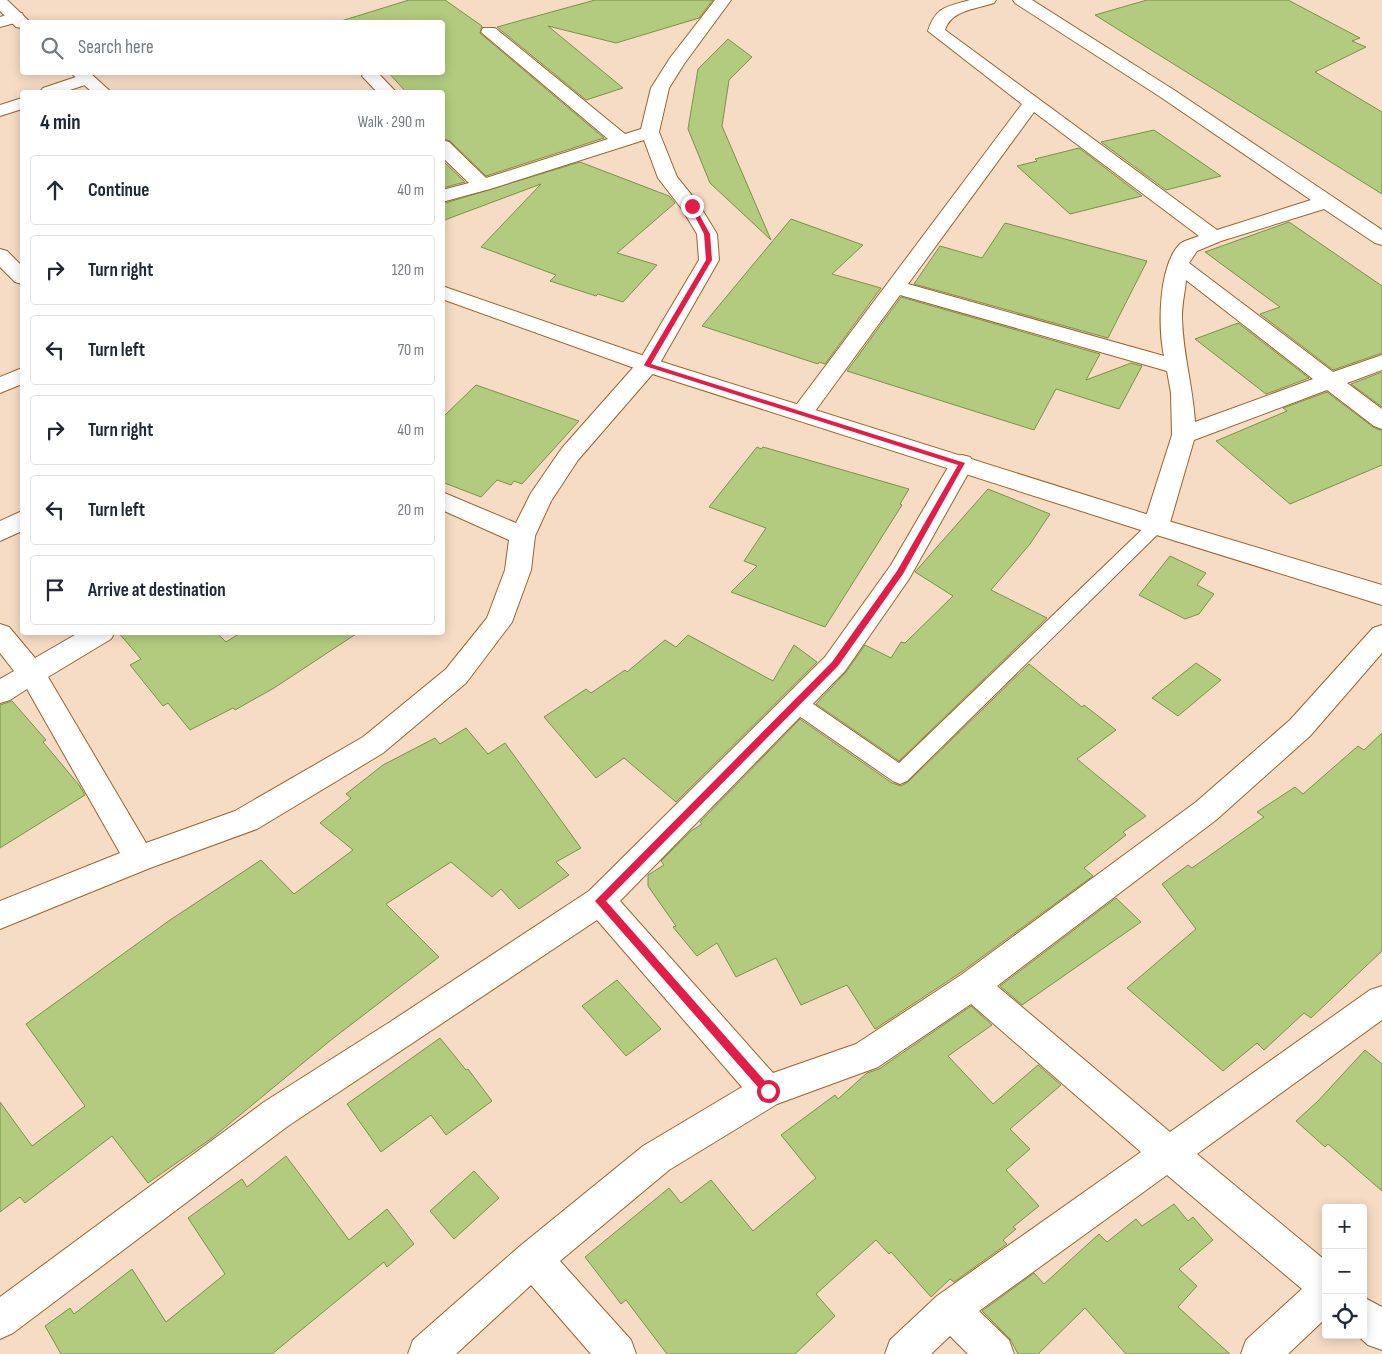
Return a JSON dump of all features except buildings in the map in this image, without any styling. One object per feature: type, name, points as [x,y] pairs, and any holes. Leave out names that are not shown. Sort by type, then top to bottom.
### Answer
[{"type":"street","points":[[0,915],[139,859],[246,820],[373,744],[456,676],[499,622],[518,570],[522,536],[540,499],[570,454],[648,365],[709,260],[707,234],[692,206],[668,178],[650,132],[660,88],[681,55],[723,0]]},
{"type":"street","points":[[988,0],[950,10],[940,18],[936,31],[1214,237]]},
{"type":"street","points":[[1021,0],[1168,94],[1382,239]]},
{"type":"street","points":[[0,2],[13,21]]},
{"type":"street","points":[[489,32],[622,141]]},
{"type":"street","points":[[53,90],[82,76],[100,90]]},
{"type":"street","points":[[371,76],[385,90]]},
{"type":"street","points":[[802,413],[1032,103]]},
{"type":"street","points":[[0,111],[20,104]]},
{"type":"street","points":[[445,195],[650,132]]},
{"type":"street","points":[[445,149],[483,185]]},
{"type":"street","points":[[1156,526],[1184,435],[1182,393],[1170,314],[1178,264],[1190,248],[1214,237],[1325,202]]},
{"type":"street","points":[[1,258],[20,276]]},
{"type":"street","points":[[1178,264],[1328,382],[1382,421]]},
{"type":"street","points":[[895,287],[1177,366]]},
{"type":"street","points":[[445,293],[648,365],[1382,596]]},
{"type":"street","points":[[1184,435],[1382,362]]},
{"type":"street","points":[[0,386],[20,376]]},
{"type":"street","points":[[0,1320],[276,1114],[402,1033],[600,901],[835,664],[900,572],[962,463]]},
{"type":"street","points":[[445,501],[522,536]]},
{"type":"street","points":[[0,532],[20,521]]},
{"type":"street","points":[[0,634],[32,674],[139,859]]},
{"type":"street","points":[[0,692],[97,635]]},
{"type":"street","points":[[427,1354],[533,1259],[656,1158],[768,1091],[866,1056],[973,985],[1206,811],[1300,728],[1382,635]]},
{"type":"street","points":[[600,901],[768,1091]]},
{"type":"street","points":[[973,985],[1322,1283]]},
{"type":"street","points":[[904,1354],[950,1309],[1382,1001]]},
{"type":"street","points":[[533,1259],[617,1354]]},
{"type":"street","points":[[1260,1354],[1324,1294]]},
{"type":"street","points":[[950,1309],[995,1354]]},
{"type":"street","points":[[1367,1319],[1382,1331]]},
{"type":"lane","points":[[796,703],[900,775],[1156,526]]},
{"type":"route","points":[[692,206],[707,234],[709,260],[648,365],[962,463],[900,572],[835,664],[600,901],[768,1091]]}]
